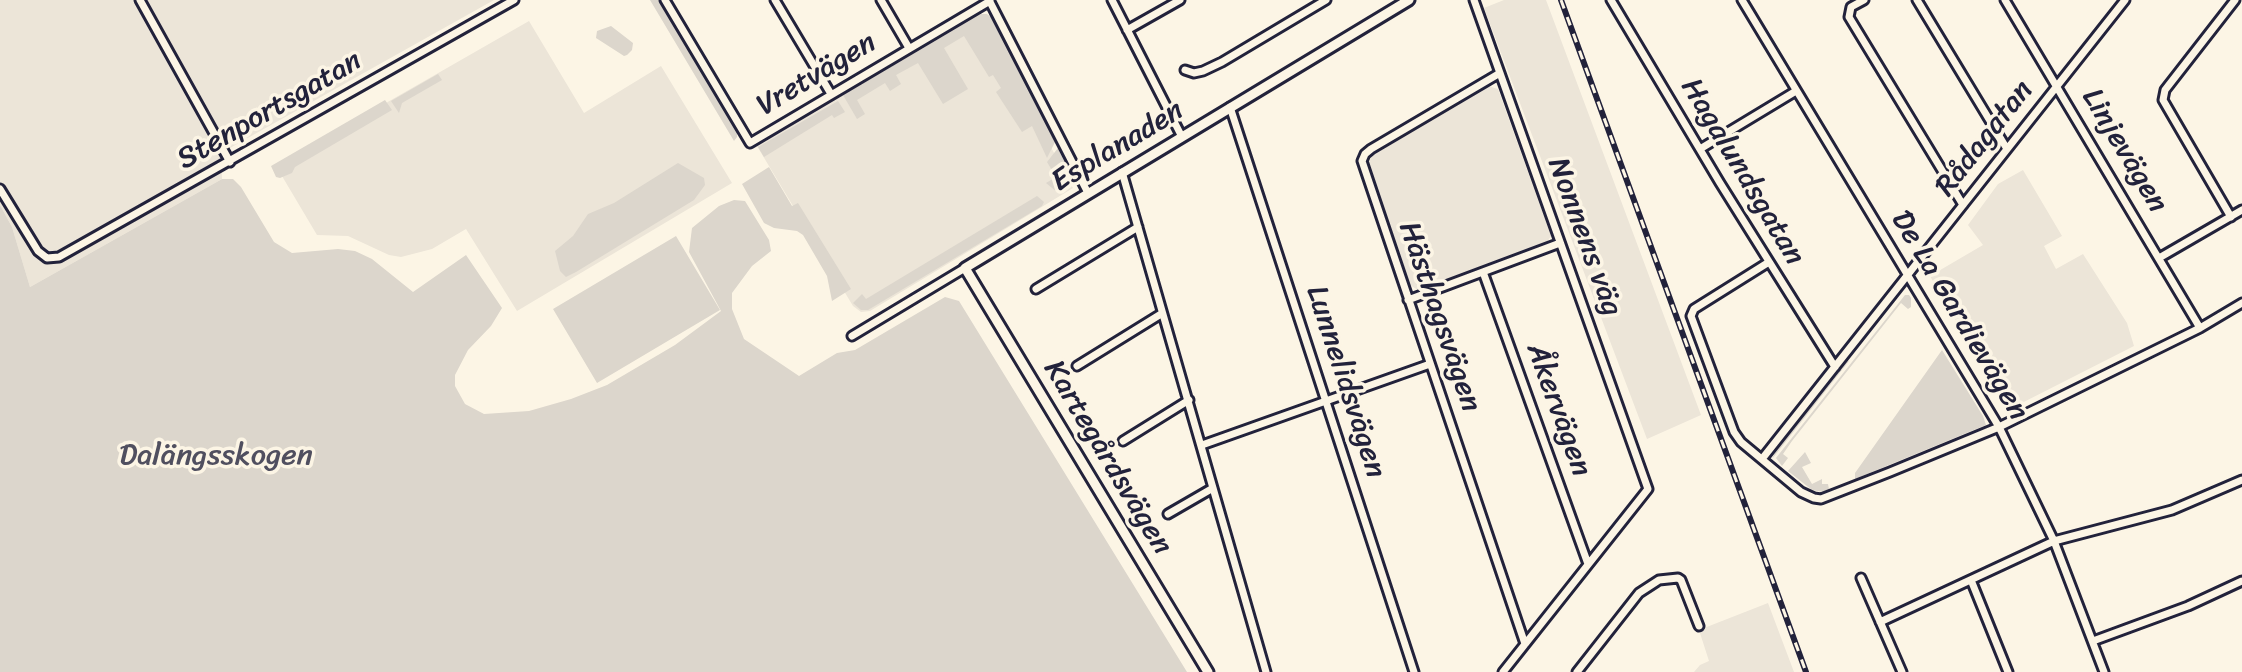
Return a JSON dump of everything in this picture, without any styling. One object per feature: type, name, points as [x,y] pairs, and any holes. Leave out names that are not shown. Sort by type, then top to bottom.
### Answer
[{"type":"street","points":[[140,0],[230,162]]},
{"type":"street","name":"Stenportsgatan","points":[[0,189],[29,238],[47,258],[59,257],[514,0]]},
{"type":"street","name":"Vretvägen","points":[[665,0],[750,143],[990,1]]},
{"type":"street","points":[[775,0],[831,94]]},
{"type":"street","points":[[881,0],[909,48]]},
{"type":"street","points":[[1112,0],[1182,137]]},
{"type":"street","points":[[1127,30],[1180,0]]},
{"type":"street","points":[[1185,70],[1194,73],[1222,62],[1326,0]]},
{"type":"street","name":"Esplanaden","points":[[852,336],[1409,0]]},
{"type":"street","name":"Nonnens väg","points":[[1474,0],[1648,490],[1588,564]]},
{"type":"street","name":"Hagalundsgatan","points":[[1611,0],[1835,367]]},
{"type":"street","name":"De La Gardievägen","points":[[1742,0],[1999,427],[2054,541],[2104,672]]},
{"type":"street","points":[[1864,0],[1851,7],[1849,17],[1963,205]]},
{"type":"street","points":[[1917,0],[2007,149]]},
{"type":"street","name":"Linjevägen","points":[[2005,0],[2200,328]]},
{"type":"street","name":"Rådagatan","points":[[1762,459],[2125,0]]},
{"type":"street","points":[[2231,217],[2163,100],[2165,90],[2235,0]]},
{"type":"street","points":[[990,1],[1088,193]]},
{"type":"street","name":"Hästhagsvägen","points":[[1500,73],[1371,149],[1362,158],[1525,644]]},
{"type":"street","points":[[1700,149],[1796,91]]},
{"type":"street","name":"Lunnelidsvägen","points":[[1230,107],[1414,672]]},
{"type":"street","points":[[1122,172],[1266,672]]},
{"type":"street","points":[[2159,258],[2242,210]]},
{"type":"street","points":[[1036,289],[1138,227]]},
{"type":"street","points":[[1408,300],[1560,243]]},
{"type":"street","points":[[1769,262],[1691,312],[1734,432],[1741,442],[1808,496],[1821,499],[1999,427],[2200,328],[2242,303]]},
{"type":"street","name":"Kartegårdsvägen","points":[[965,268],[1208,672]]},
{"type":"street","name":"Åkervägen","points":[[1483,272],[1588,564]]},
{"type":"street","points":[[1077,366],[1161,314]]},
{"type":"street","points":[[1202,445],[1430,364]]},
{"type":"street","points":[[1123,441],[1189,400]]},
{"type":"street","points":[[1880,622],[2054,541],[2172,510],[2242,480]]},
{"type":"street","points":[[1168,514],[1213,488]]},
{"type":"street","points":[[1503,672],[1588,564]]},
{"type":"street","points":[[1861,578],[1902,672]]},
{"type":"street","points":[[1577,672],[1639,593],[1659,580],[1681,580],[1699,626]]},
{"type":"street","points":[[1971,580],[2008,672]]},
{"type":"street","points":[[2093,641],[2188,606],[2242,581]]},
{"type":"shaded area","points":[[0,0],[494,0],[221,153],[222,179],[30,287],[12,227],[0,205]]},
{"type":"shaded area","points":[[1504,0],[1546,0],[1701,415],[1647,439],[1484,8]]},
{"type":"shaded area","points":[[979,14],[1073,188],[870,311],[861,312],[853,306],[757,146]]},
{"type":"shaded area","points":[[529,21],[584,113],[661,66],[732,183],[517,311],[466,229],[432,249],[401,257],[389,255],[348,236],[317,235],[276,166]]},
{"type":"shaded area","points":[[1488,86],[1498,89],[1551,236],[1547,242],[1418,290],[1410,285],[1368,164],[1372,156]]},
{"type":"shaded area","points":[[2023,170],[2062,236],[2044,246],[2056,269],[2083,254],[2127,323],[2134,346],[2008,410],[1930,276],[1983,245],[1968,225],[1998,184]]},
{"type":"shaded area","points":[[1768,603],[1794,672],[1694,672],[1709,661],[1699,630]]},
{"type":"green space","points":[[650,0],[659,0],[737,132],[734,141]]},
{"type":"green space","points":[[981,14],[992,18],[1055,142],[1047,158],[1032,126],[1022,132],[996,92],[1001,88],[993,75],[989,77],[964,36],[944,48],[968,89],[943,104],[918,63],[896,75],[901,84],[890,91],[885,83],[857,100],[865,114],[857,119],[843,95]]},
{"type":"green space","points":[[611,26],[633,43],[627,55],[596,38],[597,31]]},
{"type":"green space","points":[[438,74],[442,80],[402,103],[399,113],[391,101]]},
{"type":"green space","points":[[385,100],[392,110],[295,167],[292,173],[276,177],[271,166]]},
{"type":"green space","points":[[838,101],[845,112],[834,118],[832,115],[764,157],[758,147]]},
{"type":"green space","points":[[1058,148],[1073,182],[1057,192],[1046,183],[1056,177],[1047,162]]},
{"type":"green space","points":[[678,163],[704,178],[705,185],[694,200],[576,272],[566,277],[560,271],[555,251],[573,236],[588,214],[614,203]]},
{"type":"green space","points":[[769,167],[792,206],[798,203],[851,289],[832,301],[827,276],[803,235],[764,223],[742,184]]},
{"type":"green space","name":"Dalängsskogen","points":[[222,179],[233,179],[241,187],[274,242],[292,253],[338,249],[355,251],[372,259],[413,292],[466,255],[502,308],[491,326],[468,350],[455,375],[455,386],[465,404],[484,414],[529,411],[607,385],[675,345],[721,311],[689,252],[692,228],[719,206],[734,200],[745,201],[769,240],[771,251],[752,266],[732,293],[732,309],[744,339],[799,376],[837,353],[855,350],[945,297],[959,301],[1187,672],[0,672],[0,205],[12,227],[30,287]]},
{"type":"green space","points":[[1037,196],[1044,202],[1042,206],[868,310],[861,310],[853,303],[862,294],[866,299]]},
{"type":"green space","points":[[676,236],[720,310],[597,383],[553,309]]},
{"type":"green space","points":[[1905,295],[1911,298],[1911,307],[1908,309],[1901,303],[1792,441],[1783,454],[1788,458],[1782,466],[1776,458]]},
{"type":"green space","points":[[1942,350],[1986,425],[1855,479],[1855,473]]},
{"type":"green space","points":[[1849,361],[1772,459],[1778,446],[1845,362]]},
{"type":"green space","points":[[1805,452],[1811,463],[1802,467],[1812,484],[1822,479],[1822,484],[1828,484],[1829,489],[1823,492],[1812,490],[1788,471]]},
{"type":"railway","points":[[1561,0],[1806,672]]}]
